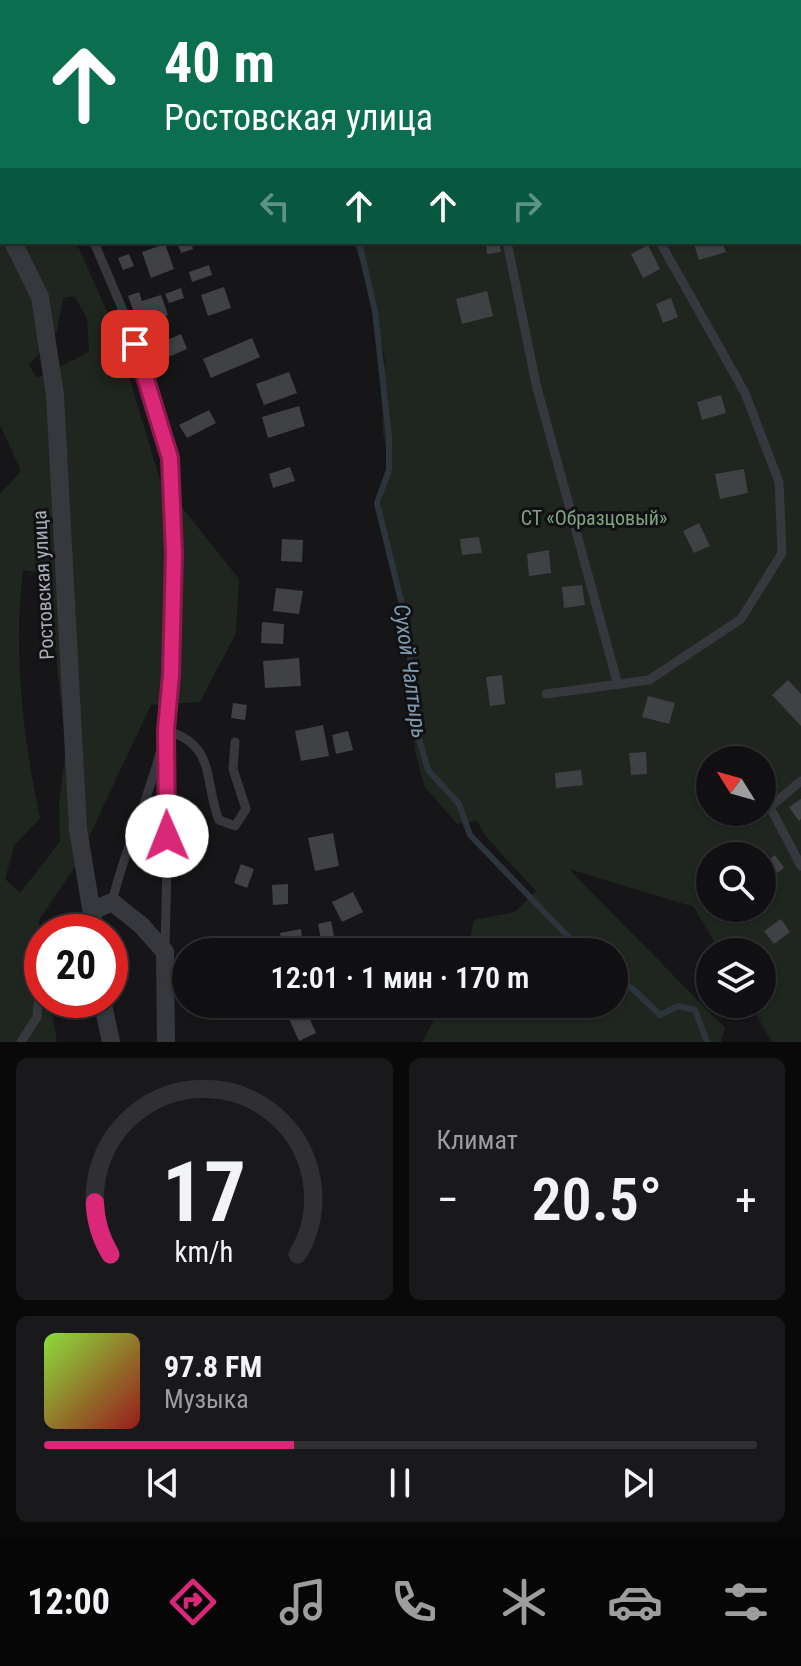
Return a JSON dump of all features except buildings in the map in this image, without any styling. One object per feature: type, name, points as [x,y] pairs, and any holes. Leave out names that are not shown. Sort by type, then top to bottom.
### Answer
[{"type":"street","name":"Ростовская улица","points":[[14,244],[40,297],[55,395],[78,829],[92,914]]},
{"type":"street","points":[[92,911],[112,902],[141,925],[165,952],[166,1042]]},
{"type":"street","points":[[106,1018],[111,1042]]},
{"type":"lane","points":[[95,244],[145,369],[170,458],[174,553],[171,675],[166,730],[165,952]]},
{"type":"lane","points":[[507,244],[536,384],[618,685]]},
{"type":"lane","points":[[546,694],[649,680],[741,619],[782,553],[779,482],[745,393],[661,244]]},
{"type":"lane","points":[[166,730],[196,745],[208,766],[212,802],[219,820],[235,826],[246,809],[233,769],[235,742]]},
{"type":"lane","points":[[112,902],[138,818],[151,789],[166,730]]},
{"type":"lane","points":[[801,781],[770,807],[801,866]]},
{"type":"lane","points":[[138,818],[167,862]]},
{"type":"lane","points":[[88,914],[92,911]]},
{"type":"lane","points":[[21,1042],[36,1018]]},
{"type":"green space","points":[[0,244],[77,244],[114,327],[160,480],[239,579],[236,633],[200,702],[151,705],[74,868],[43,914],[24,914],[24,1018],[53,1018],[57,1042],[0,1042],[0,494],[21,471],[0,425]],"holes":[[[74,296],[87,318],[89,352],[37,378],[29,365],[57,331],[63,298]],[[23,570],[47,574],[66,749],[59,803],[60,842],[20,893],[5,879],[14,846],[40,818],[21,695],[19,632]]]},
{"type":"green space","name":"СТ «Образцовый»","points":[[354,244],[801,244],[801,1042],[772,1042],[758,1018],[776,1018],[776,938],[712,938],[703,922],[776,922],[776,842],[696,842],[696,910],[694,907],[569,869],[696,998],[696,1018],[715,1018],[725,1028],[721,1042],[422,1042],[435,1018],[628,1018],[628,938],[470,938],[474,920],[515,912],[536,891],[486,837],[477,821],[457,824],[425,787],[416,756],[409,704],[412,691],[408,644],[400,624],[397,589],[386,554],[380,508],[390,467],[383,433],[381,382],[385,360],[367,279]]},
{"type":"waterway","name":"Сухой Чалтырь","points":[[359,244],[375,311],[389,437],[389,470],[377,503],[409,633],[413,718],[428,770],[459,804],[470,835],[569,938]]},
{"type":"waterway","name":"Сухой Чалтырь","points":[[628,986],[660,1015],[678,1006],[695,1010],[707,1042]]},
{"type":"route","points":[[135,344],[170,458],[174,553],[171,675],[166,730],[167,836]]}]
